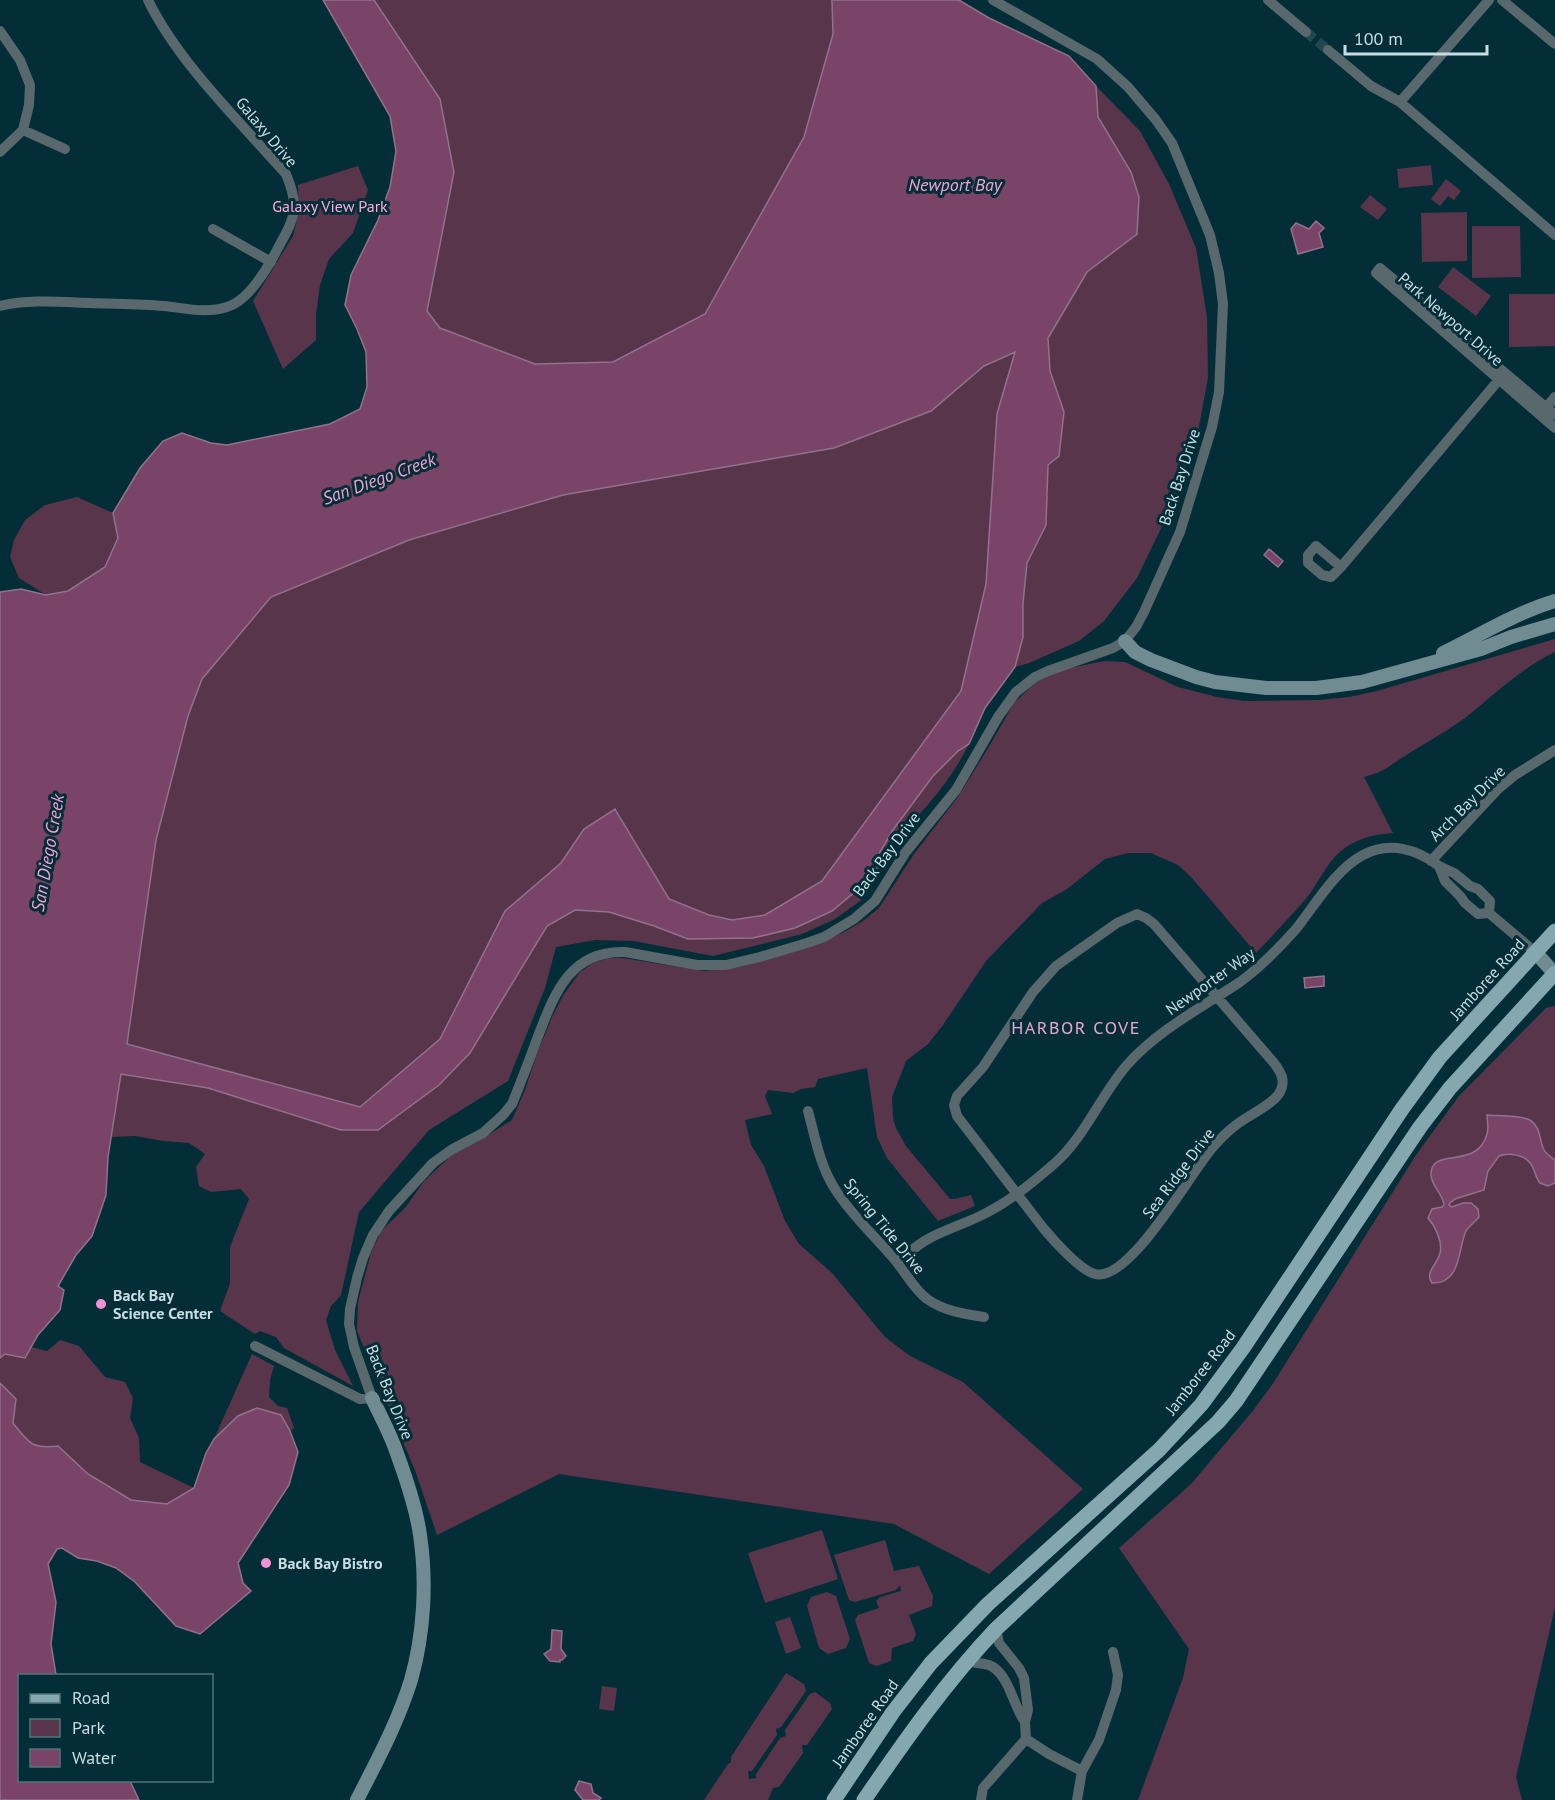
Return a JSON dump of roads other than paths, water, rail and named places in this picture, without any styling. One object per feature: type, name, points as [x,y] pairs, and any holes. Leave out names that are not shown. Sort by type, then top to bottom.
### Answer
[{"type":"main road","name":"Jamboree Road","points":[[834,1800],[892,1712],[931,1663],[988,1604],[1159,1450],[1201,1405],[1243,1348],[1402,1109],[1440,1057],[1555,931]]},
{"type":"main road","points":[[864,1800],[907,1736],[965,1661],[996,1629],[1218,1422],[1230,1408],[1252,1379],[1420,1127],[1450,1088],[1555,974]]},
{"type":"street","name":"Galaxy Drive","points":[[0,306],[10,303],[48,301],[163,306],[205,311],[228,307],[244,298],[271,262],[292,221],[295,206],[286,174],[196,72],[158,20],[148,0]]},
{"type":"street","name":"Back Bay Drive","points":[[357,1800],[401,1709],[411,1678],[420,1636],[424,1591],[420,1535],[408,1487],[394,1445],[372,1398],[354,1347],[349,1324],[353,1292],[368,1245],[377,1228],[389,1211],[433,1163],[451,1150],[483,1133],[512,1104],[553,998],[570,973],[586,960],[605,953],[625,952],[697,965],[726,965],[807,943],[840,928],[864,912],[875,901],[905,853],[956,790],[998,717],[1016,692],[1048,670],[1101,653],[1125,641],[1144,612],[1180,532],[1212,426],[1219,392],[1223,304],[1219,273],[1210,235],[1172,143],[1128,87],[1097,59],[993,0]]},
{"type":"street","points":[[1268,0],[1306,32]]},
{"type":"street","points":[[1400,102],[1489,0]]},
{"type":"street","points":[[1502,0],[1555,44]]},
{"type":"street","points":[[0,31],[20,60],[30,85],[29,105],[23,130],[0,152]]},
{"type":"street","points":[[1328,50],[1371,86],[1400,102],[1555,235]]},
{"type":"street","points":[[23,130],[65,149]]},
{"type":"street","points":[[213,229],[271,262]]},
{"type":"street","name":"Park Newport Drive","points":[[1502,376],[1376,273],[1380,268],[1543,411],[1555,428]]},
{"type":"street","name":"Park Newport Drive","points":[[1341,567],[1502,376]]},
{"type":"street","points":[[1543,411],[1555,397]]},
{"type":"street","name":"Park Newport Drive","points":[[1543,411],[1555,415]]},
{"type":"street","points":[[1416,667],[1498,624],[1554,601]]},
{"type":"street","points":[[1125,641],[1135,652],[1196,677],[1237,686],[1316,688],[1362,682],[1481,649],[1555,624]]},
{"type":"street","name":"Arch Bay Drive","points":[[1435,864],[1497,790],[1515,775],[1555,750]]},
{"type":"street","name":"Newporter Way","points":[[897,1262],[927,1239],[985,1214],[1018,1194],[1057,1162],[1116,1078],[1141,1050],[1179,1021],[1250,974],[1276,951],[1351,863],[1364,855],[1378,849],[1394,848],[1418,853],[1478,889],[1490,901],[1489,913]]},
{"type":"street","name":"Newporter Way","points":[[1435,864],[1445,881],[1465,903],[1478,914],[1489,913],[1535,952]]},
{"type":"street","points":[[1460,896],[1470,886]]},
{"type":"street","points":[[1018,1194],[957,1116],[954,1105],[957,1096],[983,1067],[1033,992],[1056,966],[1117,923],[1137,914],[1154,924],[1217,997]]},
{"type":"street","points":[[1535,952],[1555,974]]},
{"type":"street","name":"Sea Ridge Drive","points":[[1018,1194],[1055,1242],[1086,1269],[1096,1274],[1106,1274],[1118,1268],[1134,1253],[1161,1221],[1213,1147],[1236,1125],[1280,1094],[1283,1083],[1281,1073],[1217,997]]},
{"type":"street","name":"Spring Tide Drive","points":[[808,1111],[824,1167],[834,1188],[897,1262],[913,1286],[945,1309],[984,1317]]},
{"type":"street","points":[[255,1346],[360,1399],[372,1398]]},
{"type":"street","points":[[981,1800],[983,1788],[1026,1738],[1025,1722],[1028,1710],[1024,1678],[999,1643],[996,1629]]},
{"type":"street","points":[[1077,1800],[1082,1771],[1099,1740],[1116,1690],[1118,1675],[1113,1652]]},
{"type":"street","points":[[965,1661],[991,1666],[1005,1680],[1018,1712],[1025,1722]]},
{"type":"street","points":[[1005,1680],[1019,1668]]},
{"type":"street","points":[[1026,1738],[1049,1754],[1082,1771]]},
{"type":"water","name":"Newport Bay","points":[[323,0],[374,0],[440,99],[454,172],[427,311],[440,328],[535,364],[613,362],[705,314],[804,137],[833,34],[832,0],[959,0],[989,18],[1069,56],[1096,86],[1098,117],[1131,172],[1139,197],[1137,234],[1087,272],[1048,338],[1050,371],[1064,412],[1059,456],[1048,465],[1046,525],[1027,563],[1023,603],[1023,637],[1015,667],[985,708],[969,744],[958,751],[933,776],[893,830],[880,852],[875,875],[832,911],[795,928],[753,938],[688,939],[609,912],[575,910],[547,926],[470,1053],[439,1085],[378,1130],[341,1130],[208,1088],[121,1074],[108,1157],[106,1195],[92,1236],[76,1255],[58,1286],[64,1290],[60,1310],[38,1335],[25,1358],[5,1354],[0,1358],[0,592],[21,589],[46,595],[68,591],[105,567],[118,538],[113,513],[140,468],[163,441],[182,433],[211,443],[227,445],[330,424],[360,409],[367,387],[366,352],[345,305],[351,275],[378,220],[390,187],[396,151],[390,116]],"holes":[[[1015,352],[997,414],[986,584],[961,691],[822,881],[765,915],[732,920],[709,915],[669,899],[615,809],[584,829],[561,863],[505,911],[440,1039],[360,1107],[127,1044],[156,840],[188,716],[202,679],[271,597],[409,540],[563,495],[834,448],[931,411],[984,366]]]},
{"type":"water","points":[[1316,221],[1324,228],[1319,233],[1323,247],[1298,254],[1291,229],[1296,223],[1309,229]]},
{"type":"water","points":[[1269,549],[1283,561],[1278,567],[1264,555]]},
{"type":"water","points":[[1324,976],[1324,986],[1305,988],[1304,978]]},
{"type":"water","points":[[1487,1115],[1521,1117],[1534,1123],[1544,1150],[1555,1160],[1555,1183],[1548,1186],[1540,1183],[1531,1164],[1521,1156],[1507,1154],[1499,1156],[1488,1171],[1484,1190],[1455,1199],[1450,1203],[1452,1207],[1471,1203],[1478,1209],[1479,1217],[1466,1231],[1454,1271],[1442,1282],[1432,1283],[1430,1275],[1441,1249],[1436,1230],[1428,1218],[1432,1209],[1444,1205],[1432,1179],[1433,1166],[1438,1161],[1465,1156],[1482,1145],[1488,1131]]},
{"type":"water","points":[[0,1383],[16,1399],[13,1423],[27,1440],[36,1445],[58,1446],[88,1474],[131,1500],[167,1504],[194,1488],[206,1453],[214,1439],[238,1416],[257,1408],[281,1415],[298,1452],[289,1485],[238,1563],[243,1583],[251,1591],[200,1634],[176,1626],[135,1582],[116,1568],[97,1561],[78,1558],[62,1548],[57,1549],[48,1564],[56,1602],[51,1644],[56,1674],[18,1674],[18,1782],[130,1782],[139,1800],[0,1800]]},
{"type":"water","points":[[552,1630],[562,1631],[561,1649],[566,1656],[560,1662],[550,1661],[544,1654],[551,1649]]},
{"type":"water","points":[[579,1781],[591,1784],[593,1793],[601,1798],[583,1800],[575,1790]]},
{"type":"tunnel","points":[[1306,32],[1328,50]]},
{"type":"place","name":"Back Bay Science Center","points":[[101,1304]]},
{"type":"place","name":"Back Bay Bistro","points":[[266,1563]]},
{"type":"district","name":"HARBOR COVE","points":[[1076,1028]]},
{"type":"park label","name":"Galaxy View Park","points":[[330,206]]},
{"type":"water label","name":"San Diego Creek","points":[[379,479]]},
{"type":"water label","name":"San Diego Creek","points":[[48,853]]}]
